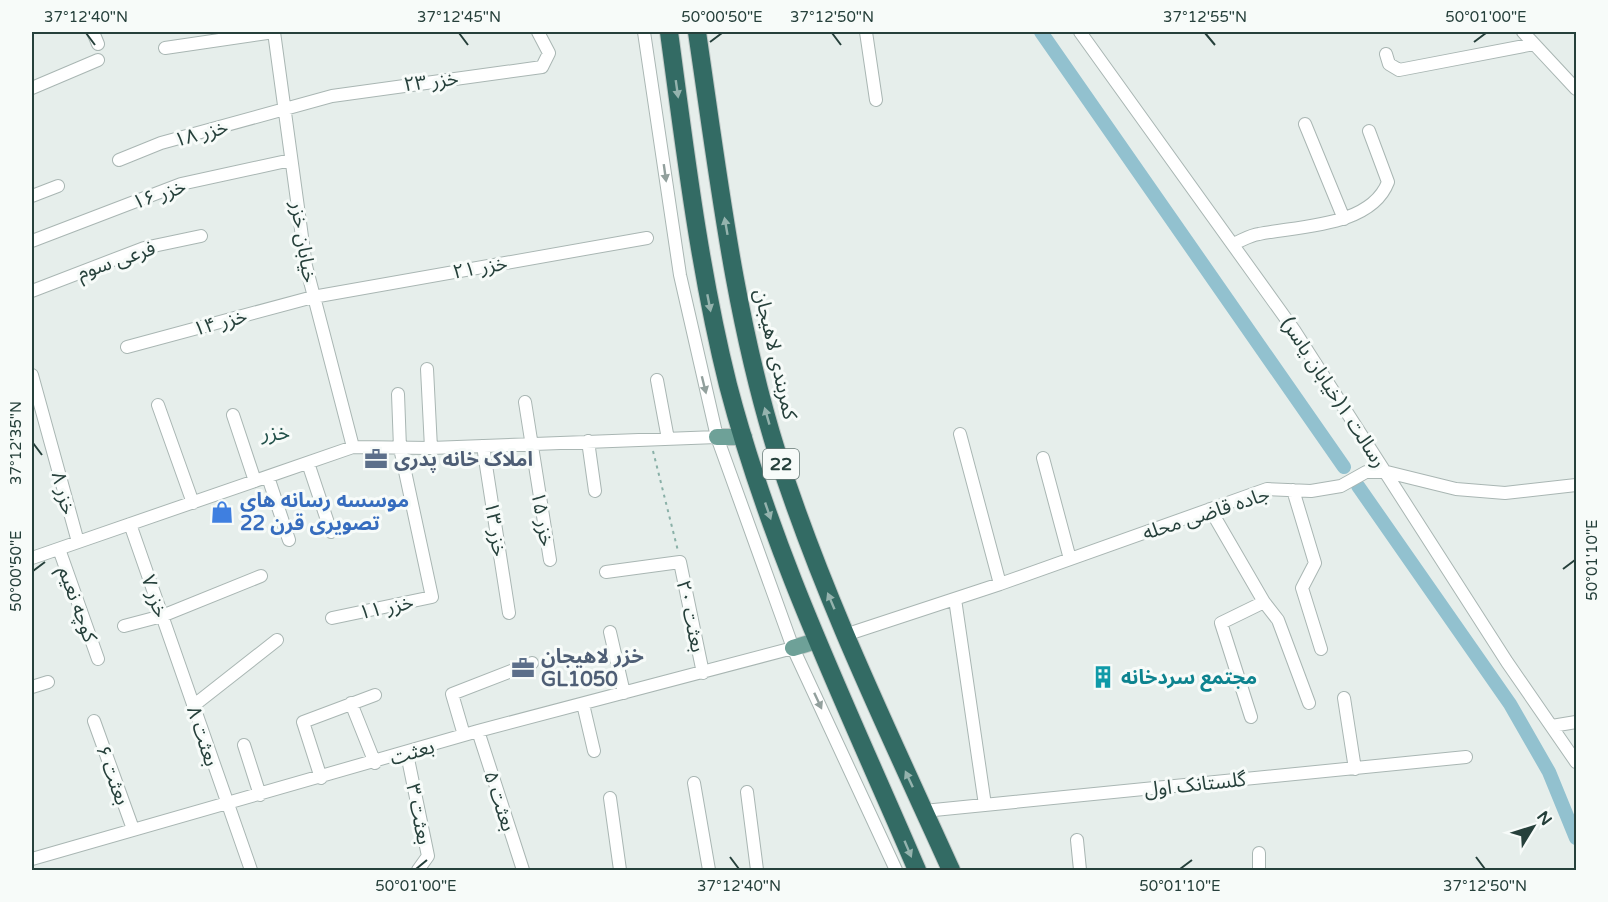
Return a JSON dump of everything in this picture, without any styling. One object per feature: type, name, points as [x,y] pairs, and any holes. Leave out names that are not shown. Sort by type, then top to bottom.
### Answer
[{"type":"highway","name":"22","points":[[669,32],[709,306],[744,437],[788,568],[816,641],[917,870]]},
{"type":"highway","name":"کمربندی لاهیجان","points":[[697,32],[726,227],[757,380],[777,452],[813,559],[951,870]]},
{"type":"main road","points":[[717,437],[744,437]]},
{"type":"main road","points":[[793,648],[816,641]]},
{"type":"street","points":[[93,32],[98,45]]},
{"type":"street","points":[[165,48],[274,32]]},
{"type":"street","name":"خیابان خزر","points":[[274,32],[291,160],[313,297],[353,447]]},
{"type":"street","name":"خزر ۲۳","points":[[284,111],[333,96],[365,90],[542,67],[549,53],[538,32]]},
{"type":"street","points":[[644,32],[680,275],[717,437],[793,648],[896,870]]},
{"type":"street","points":[[866,32],[876,99]]},
{"type":"street","name":"رسالت ۱(خیابان یاسر)","points":[[1080,32],[1294,330],[1508,662],[1576,762]]},
{"type":"street","points":[[1523,32],[1576,89]]},
{"type":"street","points":[[1386,54],[1389,64],[1399,70],[1534,44]]},
{"type":"street","points":[[32,88],[98,60]]},
{"type":"street","name":"خزر ۱۸","points":[[119,160],[161,143],[284,111]]},
{"type":"street","points":[[1305,124],[1344,219]]},
{"type":"street","points":[[1233,244],[1257,234],[1344,219],[1362,211],[1386,188],[1388,182],[1369,131]]},
{"type":"street","name":"خزر ۱۶","points":[[32,241],[181,184],[291,160]]},
{"type":"street","points":[[32,196],[58,186]]},
{"type":"street","name":"فرعی سوم","points":[[32,291],[144,248],[201,236]]},
{"type":"street","name":"خزر ۲۱","points":[[313,297],[647,238]]},
{"type":"street","name":"خزر ۱۴","points":[[127,347],[313,297]]},
{"type":"street","points":[[427,369],[431,448]]},
{"type":"street","name":"خزر ۸","points":[[32,375],[78,543]]},
{"type":"street","points":[[657,380],[668,439]]},
{"type":"street","points":[[398,394],[400,448]]},
{"type":"street","name":"خزر ۱۵","points":[[525,402],[529,443],[550,560]]},
{"type":"street","points":[[158,405],[193,503]]},
{"type":"street","points":[[233,415],[255,481]]},
{"type":"street","points":[[960,434],[1000,584]]},
{"type":"street","points":[[32,558],[353,447],[431,448],[717,437]]},
{"type":"street","points":[[588,441],[595,491]]},
{"type":"street","name":"خزر ۱۳","points":[[483,446],[509,613]]},
{"type":"street","name":"خزر ۱۱","points":[[332,618],[432,597],[400,448]]},
{"type":"street","points":[[1043,458],[1070,559]]},
{"type":"street","points":[[308,463],[331,532]]},
{"type":"street","name":"جاده قاضی محله","points":[[845,635],[1000,584],[1267,489],[1311,491],[1341,486],[1366,472],[1387,472],[1456,489],[1505,493],[1576,485]]},
{"type":"street","points":[[268,477],[289,540]]},
{"type":"street","points":[[1293,490],[1315,563],[1302,588],[1321,650]]},
{"type":"street","points":[[1210,509],[1264,602],[1278,620],[1309,703]]},
{"type":"street","name":"خزر ۷","points":[[130,524],[180,668]]},
{"type":"street","name":"کوچه نعیم","points":[[58,549],[98,659]]},
{"type":"street","name":"بعثت ۲۰","points":[[606,572],[680,562],[703,673]]},
{"type":"street","points":[[124,626],[162,616],[261,576]]},
{"type":"street","points":[[955,599],[985,805]]},
{"type":"street","points":[[1251,717],[1221,623],[1264,602]]},
{"type":"street","points":[[610,632],[624,693]]},
{"type":"street","points":[[193,706],[278,640]]},
{"type":"street","name":"بعثت","points":[[32,859],[407,754],[478,731],[793,648]]},
{"type":"street","points":[[464,735],[452,694],[532,663]]},
{"type":"street","name":"بعثت ۸","points":[[180,668],[251,870]]},
{"type":"street","points":[[32,687],[48,682]]},
{"type":"street","points":[[321,778],[303,722],[375,694]]},
{"type":"street","points":[[1344,698],[1355,768]]},
{"type":"street","points":[[351,703],[375,763]]},
{"type":"street","points":[[583,704],[594,751]]},
{"type":"street","name":"بعثت ۶","points":[[94,721],[133,829]]},
{"type":"street","points":[[1552,726],[1576,722]]},
{"type":"street","name":"بعثت ۵","points":[[478,731],[523,870]]},
{"type":"street","points":[[244,745],[260,795]]},
{"type":"street","name":"بعثت ۳","points":[[407,754],[428,856],[418,870]]},
{"type":"street","name":"گلستانک اول","points":[[924,811],[1466,758]]},
{"type":"street","points":[[694,783],[709,870]]},
{"type":"street","points":[[747,792],[757,870]]},
{"type":"street","points":[[610,798],[620,870]]},
{"type":"street","points":[[1077,840],[1080,870]]},
{"type":"street","points":[[1259,853],[1259,870]]},
{"type":"path","points":[[651,439],[680,562]]},
{"type":"waterway","points":[[1041,32],[1344,467]]},
{"type":"waterway","points":[[1358,486],[1510,704],[1549,772],[1576,838]]},
{"type":"place","name":"املاک خانه پدری","points":[[376,459]]},
{"type":"place","name":"موسسه رسانه های تصویری قرن 22","points":[[222,512]]},
{"type":"place","name":"خزر لاهیجان GL1050","points":[[523,668]]},
{"type":"place","name":"مجتمع سردخانه","points":[[1103,677]]},
{"type":"district","name":"خزر","points":[[276,433]]}]
